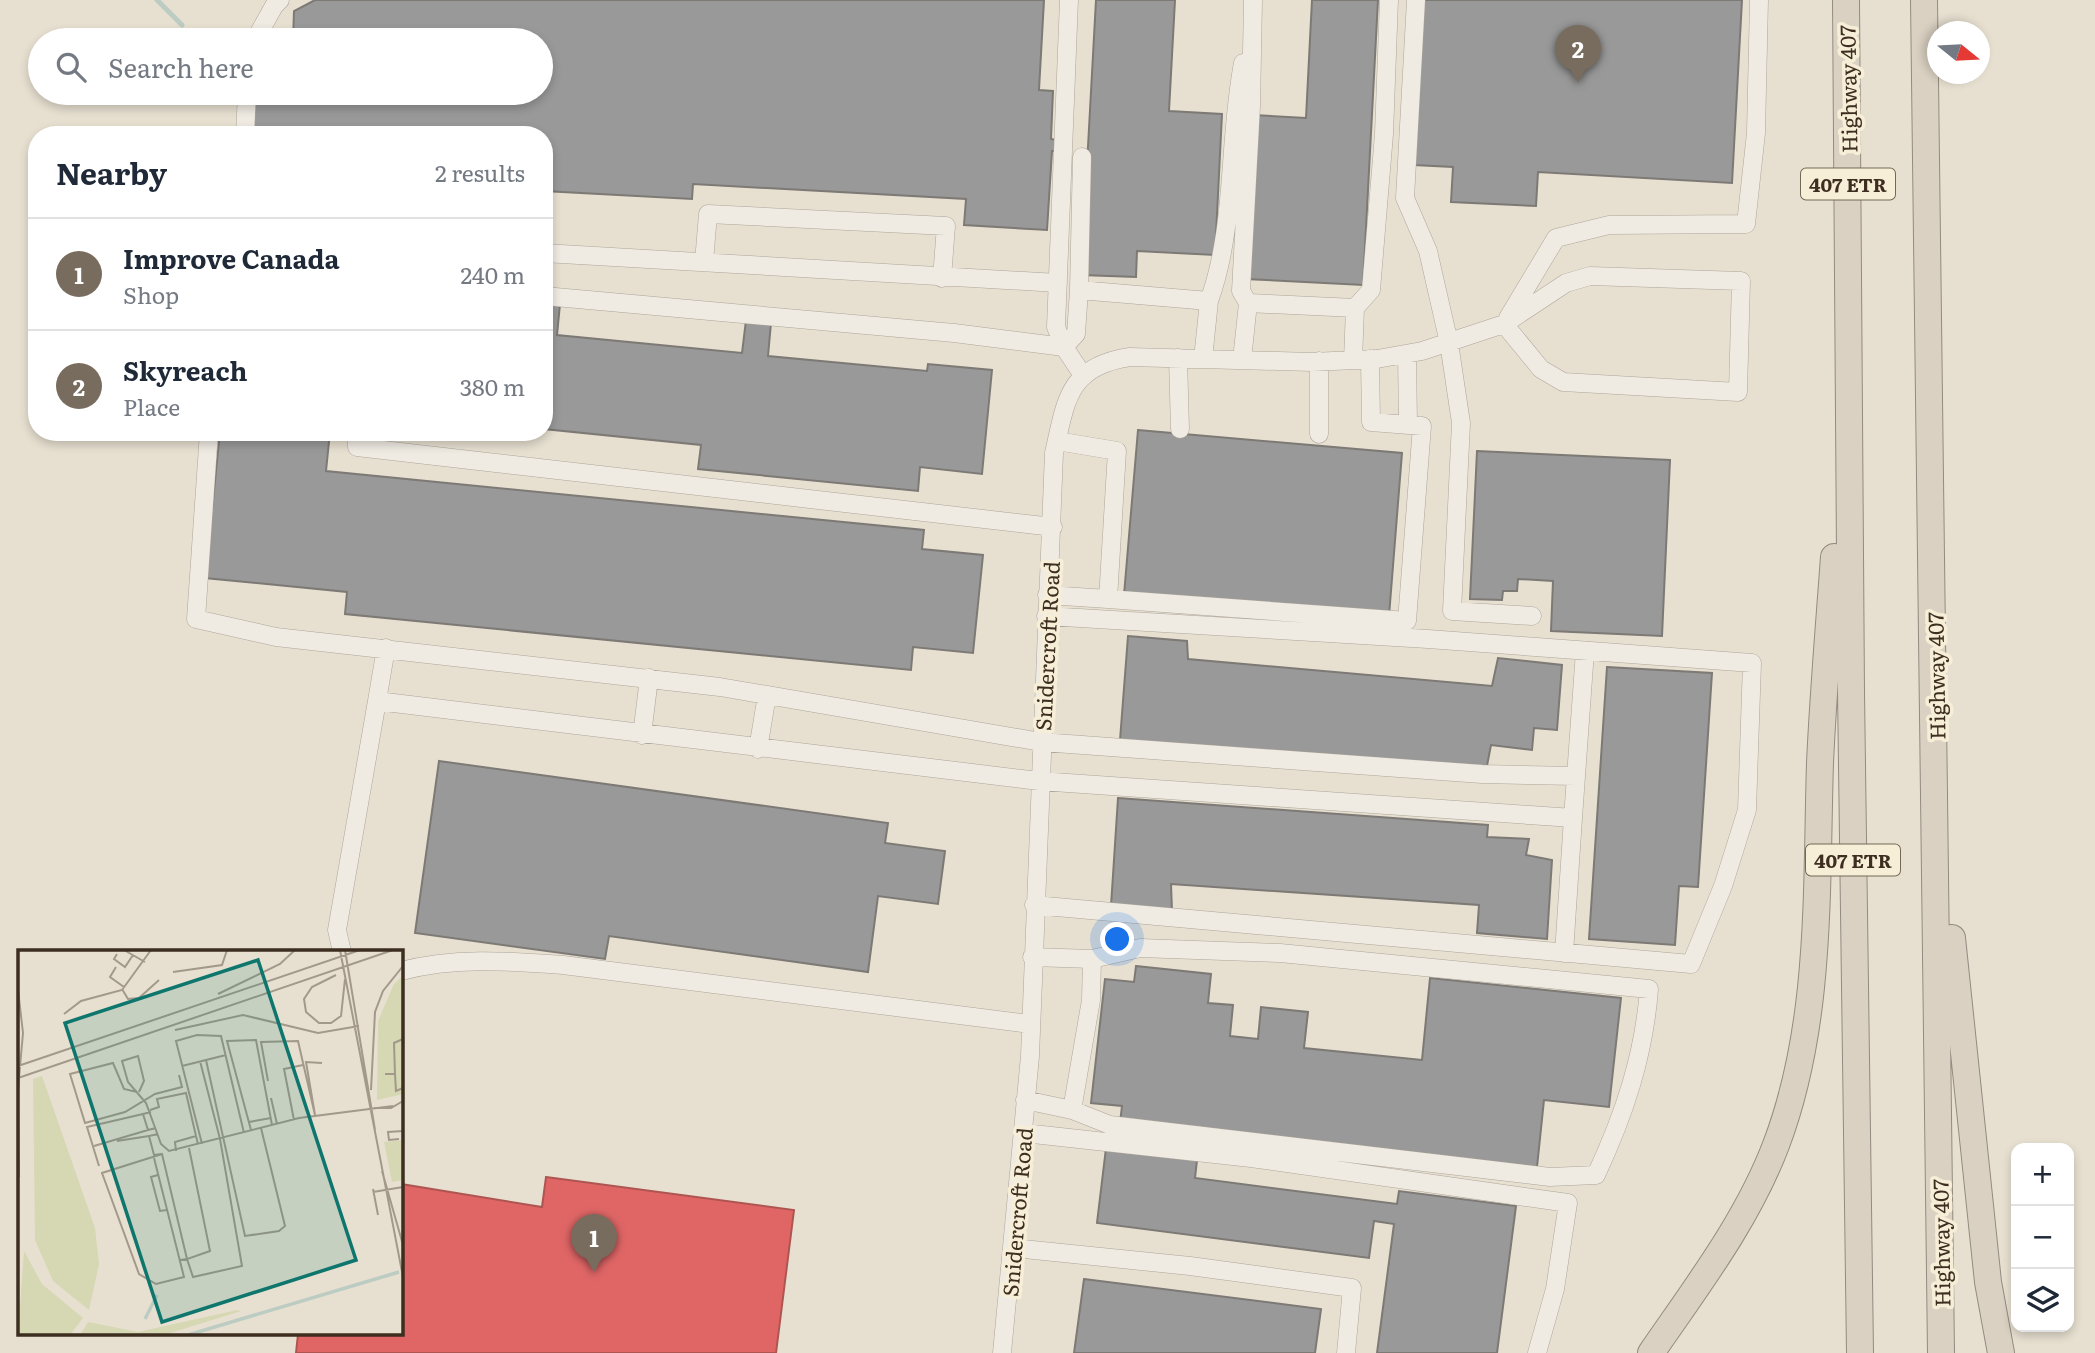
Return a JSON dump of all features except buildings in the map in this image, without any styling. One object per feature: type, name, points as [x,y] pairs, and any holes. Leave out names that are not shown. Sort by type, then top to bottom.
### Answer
[{"type":"highway","name":"Highway 407","points":[[1846,0],[1860,1353]]},
{"type":"highway","name":"Highway 407","points":[[1924,0],[1936,778],[1941,1353]]},
{"type":"highway","points":[[1651,1353],[1722,1250],[1751,1200],[1776,1144],[1799,1060],[1816,939],[1824,687],[1849,367]]},
{"type":"highway","points":[[1936,778],[1988,1282],[2001,1353]]},
{"type":"street","points":[[262,28],[280,0]]},
{"type":"street","points":[[1069,0],[1056,327],[1064,347],[1082,374],[1115,359],[1319,361],[1361,360],[1407,354],[1504,324],[1566,283],[1590,276],[1741,281],[1738,392],[1563,382],[1541,369],[1504,324]]},
{"type":"street","points":[[1242,360],[1248,303],[1241,291],[1251,106],[1252,0]]},
{"type":"street","points":[[1047,594],[1407,621],[1422,426],[1371,422],[1355,308],[1371,290],[1384,134],[1389,0]]},
{"type":"street","points":[[1416,0],[1405,198],[1428,251],[1449,342],[1461,423],[1451,611],[1532,616]]},
{"type":"street","points":[[1504,324],[1556,238],[1609,225],[1746,224],[1756,133],[1759,0]]},
{"type":"street","points":[[1203,359],[1209,301],[1221,268],[1235,104],[1251,25]]},
{"type":"street","points":[[245,126],[246,105]]},
{"type":"street","points":[[1064,347],[1076,334],[1082,157]]},
{"type":"street","points":[[704,262],[708,214],[946,226],[942,278]]},
{"type":"street","points":[[553,254],[1058,284]]},
{"type":"street","points":[[1079,290],[1209,301]]},
{"type":"street","points":[[553,297],[954,333],[1064,347]]},
{"type":"street","points":[[1248,303],[1355,308]]},
{"type":"street","points":[[1407,354],[1408,425]]},
{"type":"street","points":[[1178,358],[1180,429]]},
{"type":"street","points":[[1319,361],[1319,434]]},
{"type":"street","name":"Snidercroft Road","points":[[1002,1353],[1024,1133],[1047,594],[1057,441],[1070,394],[1082,374]]},
{"type":"street","points":[[208,441],[196,619],[276,637],[649,678],[767,695],[1041,742],[1482,774],[1576,776]]},
{"type":"street","points":[[357,441],[357,447],[1053,527]]},
{"type":"street","points":[[1057,441],[1117,451],[1108,599]]},
{"type":"street","points":[[1034,905],[1691,964],[1723,886],[1747,810],[1752,663],[1046,616]]},
{"type":"street","points":[[342,950],[337,930],[386,648]]},
{"type":"street","points":[[1564,953],[1586,651]]},
{"type":"street","points":[[642,735],[649,678]]},
{"type":"street","points":[[758,749],[767,695]]},
{"type":"street","points":[[377,701],[1039,781],[1573,818]]},
{"type":"street","points":[[1025,1100],[1072,1110],[1110,1125],[1550,1177],[1595,1175],[1629,1097],[1644,1041],[1649,989],[1280,953],[1140,948],[1092,959],[1032,957]]},
{"type":"street","points":[[402,971],[431,964],[488,959],[538,963],[1030,1024]]},
{"type":"street","points":[[1072,1110],[1091,1000],[1092,959]]},
{"type":"street","points":[[1024,1133],[1251,1158],[1567,1203],[1555,1289],[1537,1353]]},
{"type":"street","points":[[1013,1248],[1190,1266],[1352,1289],[1346,1353]]},
{"type":"waterway","points":[[157,0],[182,25]]},
{"type":"place","name":"Skyreach","points":[[1578,83]]},
{"type":"place","name":"Improve Canada","points":[[594,1272]]}]
